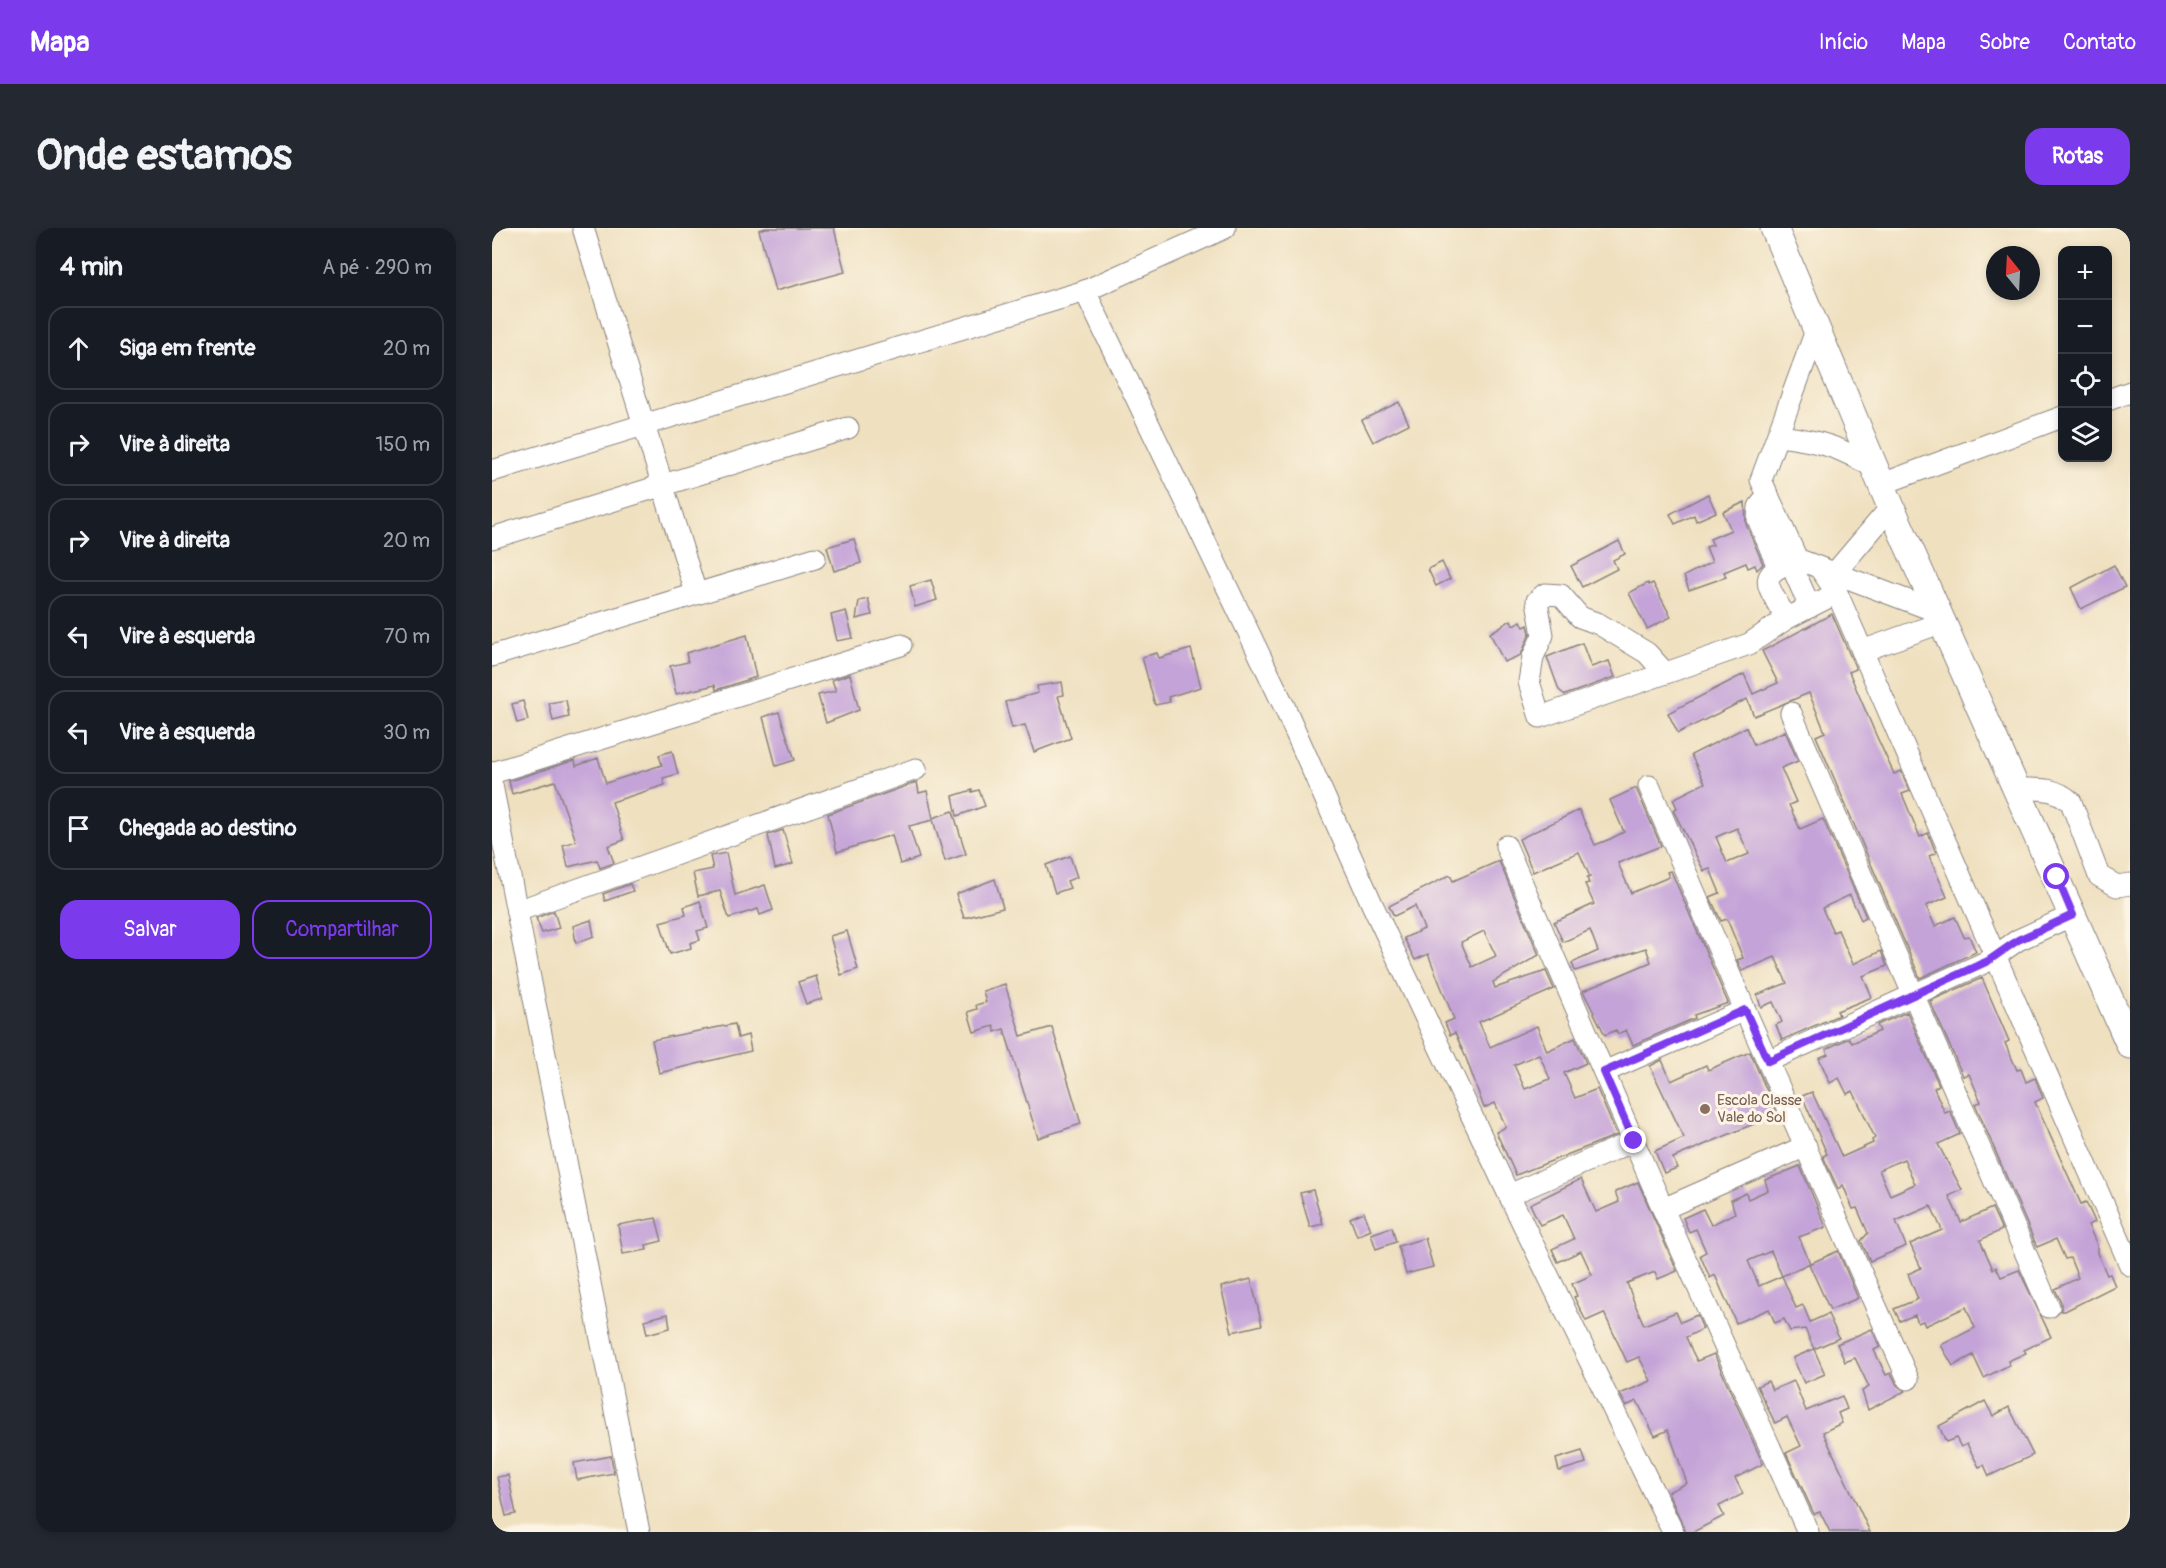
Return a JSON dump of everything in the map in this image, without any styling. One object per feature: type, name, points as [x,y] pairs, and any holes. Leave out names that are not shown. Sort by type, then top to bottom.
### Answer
[{"type":"main road","points":[[1774,228],[1940,617],[2130,1045]]},
{"type":"street","points":[[582,228],[696,593]]},
{"type":"street","points":[[492,471],[1085,291],[1225,228]]},
{"type":"street","points":[[1085,291],[1284,706],[1372,904],[1509,1195],[1673,1532]]},
{"type":"street","points":[[1810,607],[1788,562],[1768,495],[1761,480],[1817,328]]},
{"type":"street","points":[[2112,399],[2130,392]]},
{"type":"street","points":[[1665,673],[1647,653],[1599,624],[1580,617],[1561,595],[1545,594],[1537,601],[1543,635],[1533,657],[1529,682],[1540,717],[1749,644],[1786,619],[1810,607],[1831,579],[1883,486],[2058,419]]},
{"type":"street","points":[[492,538],[848,428]]},
{"type":"street","points":[[1779,436],[1819,441],[1851,454],[1883,486]]},
{"type":"street","points":[[492,656],[814,558]]},
{"type":"street","points":[[1788,562],[1940,617]]},
{"type":"street","points":[[1786,619],[1768,583],[1768,576],[1788,562]]},
{"type":"street","points":[[1831,579],[1993,956],[2130,1265]]},
{"type":"street","points":[[1862,651],[1940,617]]},
{"type":"street","points":[[492,773],[901,645]]},
{"type":"street","points":[[1791,713],[2049,1307]]},
{"type":"street","points":[[517,910],[916,770]]},
{"type":"street","points":[[492,785],[639,1532]]},
{"type":"street","points":[[1649,786],[1745,1010],[1908,1378]]},
{"type":"street","points":[[2018,789],[2052,789],[2062,794],[2071,802],[2099,876],[2117,886],[2130,884]]},
{"type":"street","points":[[1506,846],[1663,1209],[1808,1532]]},
{"type":"street","points":[[1768,1061],[1914,995],[1993,956],[2042,928],[2073,915]]},
{"type":"street","points":[[1604,1072],[1745,1010]]},
{"type":"street","points":[[1509,1195],[1634,1141]]},
{"type":"street","points":[[1663,1209],[1806,1146]]},
{"type":"building","points":[[766,228],[834,228],[845,272],[775,291],[759,230]]},
{"type":"building","points":[[1399,402],[1409,424],[1373,442],[1362,420]]},
{"type":"building","points":[[1708,494],[1716,512],[1696,521],[1694,515],[1675,524],[1670,514]]},
{"type":"building","points":[[1745,502],[1746,524],[1763,564],[1757,570],[1755,565],[1748,568],[1746,563],[1724,572],[1726,577],[1689,590],[1684,576],[1712,562],[1706,547],[1713,545],[1710,539],[1731,530],[1723,512]]},
{"type":"building","points":[[854,539],[861,563],[834,571],[827,547]]},
{"type":"building","points":[[1619,541],[1625,554],[1613,560],[1617,569],[1582,587],[1571,566]]},
{"type":"building","points":[[1442,562],[1450,579],[1436,586],[1428,569]]},
{"type":"building","points":[[2114,565],[2125,587],[2081,609],[2071,588]]},
{"type":"building","points":[[931,580],[937,600],[915,607],[910,586]]},
{"type":"building","points":[[1648,583],[1649,585],[1653,583],[1671,617],[1647,629],[1629,593]]},
{"type":"building","points":[[868,599],[872,615],[856,619],[859,601]]},
{"type":"building","points":[[846,611],[853,638],[837,641],[831,615]]},
{"type":"building","points":[[1832,614],[1856,669],[1849,672],[1876,735],[1894,774],[1901,771],[1910,791],[1902,794],[1920,837],[1928,833],[1936,853],[1929,856],[1947,897],[1926,906],[1935,926],[1955,917],[1964,937],[1969,936],[1976,952],[1920,978],[1816,736],[1825,732],[1809,693],[1754,716],[1747,699],[1678,733],[1668,713],[1744,674],[1753,694],[1778,683],[1762,651]]},
{"type":"building","points":[[1511,620],[1513,625],[1521,621],[1524,627],[1528,625],[1530,633],[1521,655],[1504,662],[1490,633]]},
{"type":"building","points":[[747,635],[756,677],[716,690],[715,685],[676,694],[670,666],[688,662],[686,653]]},
{"type":"building","points":[[1582,643],[1591,667],[1609,661],[1615,677],[1565,695],[1559,690],[1547,657]]},
{"type":"building","points":[[1191,649],[1201,687],[1168,697],[1170,702],[1155,705],[1142,657],[1157,653],[1159,658]]},
{"type":"building","points":[[850,674],[859,710],[826,723],[818,695],[836,691],[832,680]]},
{"type":"building","points":[[1062,682],[1064,695],[1058,696],[1071,738],[1034,752],[1025,725],[1012,728],[1005,702],[1038,693],[1037,686]]},
{"type":"building","points":[[566,700],[569,717],[553,721],[549,703]]},
{"type":"building","points":[[523,701],[528,720],[517,723],[512,704]]},
{"type":"building","points":[[779,712],[795,760],[776,766],[763,717]]},
{"type":"building","points":[[1746,727],[1754,745],[1785,731],[1798,761],[1781,768],[1796,802],[1789,805],[1800,829],[1823,819],[1866,917],[1861,920],[1850,895],[1822,908],[1833,932],[1838,930],[1853,964],[1881,951],[1887,966],[1863,976],[1872,997],[1837,1011],[1839,1015],[1782,1040],[1776,1025],[1782,1022],[1773,1002],[1761,1007],[1757,995],[1787,983],[1775,957],[1742,971],[1737,960],[1743,958],[1727,919],[1721,921],[1710,897],[1720,893],[1710,869],[1704,871],[1673,810],[1677,808],[1673,799],[1705,783],[1691,755]],"holes":[[[1737,828],[1749,854],[1727,863],[1716,837]]]},
{"type":"building","points":[[672,751],[678,774],[663,778],[665,785],[612,802],[624,840],[608,846],[614,863],[600,868],[597,860],[568,867],[563,845],[576,841],[555,781],[512,794],[509,781],[575,760],[576,766],[598,758],[606,783],[662,765],[659,755]]},
{"type":"building","points":[[917,782],[919,793],[927,791],[933,818],[953,811],[966,854],[945,861],[933,820],[909,826],[919,858],[900,864],[892,835],[837,852],[828,814]]},
{"type":"building","points":[[1636,788],[1661,846],[1618,863],[1631,893],[1669,877],[1667,872],[1671,871],[1728,1003],[1694,1015],[1695,1018],[1633,1045],[1626,1030],[1618,1034],[1616,1030],[1605,1035],[1583,991],[1651,962],[1646,948],[1575,971],[1572,963],[1598,951],[1590,930],[1563,942],[1554,922],[1594,904],[1585,884],[1589,883],[1587,878],[1590,877],[1579,852],[1533,872],[1519,839],[1579,810],[1595,845],[1610,839],[1624,832],[1610,800]]},
{"type":"building","points":[[972,790],[972,792],[979,790],[985,806],[957,816],[953,796]]},
{"type":"building","points":[[783,830],[793,864],[775,869],[768,835]]},
{"type":"building","points":[[726,853],[735,895],[765,885],[773,910],[760,915],[758,909],[729,918],[720,891],[698,896],[693,873],[713,869],[710,856]]},
{"type":"building","points":[[1070,856],[1077,877],[1067,881],[1070,888],[1055,893],[1046,865]]},
{"type":"building","points":[[1499,861],[1539,955],[1493,982],[1495,988],[1546,971],[1554,989],[1479,1022],[1490,1047],[1537,1026],[1547,1051],[1575,1038],[1586,1063],[1564,1073],[1575,1098],[1597,1089],[1617,1135],[1516,1175],[1496,1132],[1506,1127],[1495,1103],[1484,1108],[1455,1033],[1450,1035],[1445,1023],[1454,1019],[1428,954],[1415,960],[1404,938],[1424,929],[1415,906],[1394,916],[1389,906],[1450,875],[1453,881]],"holes":[[[1484,931],[1496,956],[1472,967],[1461,942]],[[1539,1054],[1550,1079],[1525,1089],[1514,1065]]]},
{"type":"building","points":[[995,879],[1003,908],[964,918],[956,894]]},
{"type":"building","points":[[630,884],[633,891],[605,901],[603,894]]},
{"type":"building","points":[[700,901],[708,928],[697,931],[700,940],[690,943],[691,948],[670,954],[660,922],[686,915],[684,907]]},
{"type":"building","points":[[554,911],[559,928],[542,933],[536,918]]},
{"type":"building","points":[[591,920],[594,936],[576,943],[573,926]]},
{"type":"building","points":[[847,931],[858,969],[841,975],[830,936]]},
{"type":"building","points":[[816,976],[822,999],[806,1004],[798,982]]},
{"type":"building","points":[[1982,978],[2009,1041],[2005,1043],[2017,1070],[2021,1069],[2026,1082],[2035,1078],[2043,1098],[2035,1102],[2081,1204],[2086,1202],[2095,1222],[2088,1225],[2097,1245],[2097,1253],[2115,1286],[2065,1311],[2061,1311],[2061,1302],[2055,1289],[2078,1278],[2070,1258],[2065,1259],[2056,1239],[2037,1247],[1975,1104],[1981,1102],[1969,1074],[1963,1076],[1930,1001]]},
{"type":"building","points":[[1005,984],[1021,1036],[1052,1027],[1081,1124],[1038,1138],[1004,1029],[995,1032],[994,1026],[974,1032],[968,1012],[977,1009],[976,1005],[986,1002],[983,991]]},
{"type":"building","points":[[1907,1012],[1939,1085],[1934,1088],[1945,1113],[1950,1111],[1960,1134],[1938,1144],[1962,1190],[1949,1196],[1961,1222],[1992,1208],[2002,1230],[1980,1240],[1993,1269],[1996,1267],[2001,1277],[2019,1270],[2051,1337],[2024,1350],[2026,1353],[2008,1361],[2009,1365],[1984,1378],[1973,1355],[1953,1366],[1941,1345],[1975,1328],[1966,1307],[1925,1326],[1923,1321],[1918,1323],[1915,1315],[1900,1321],[1894,1309],[1918,1299],[1908,1274],[1921,1268],[1910,1244],[1942,1230],[1931,1206],[1896,1221],[1906,1246],[1870,1261],[1861,1241],[1868,1233],[1857,1208],[1853,1209],[1843,1185],[1838,1189],[1823,1156],[1827,1154],[1802,1096],[1812,1092],[1842,1157],[1873,1143],[1872,1140],[1875,1138],[1853,1091],[1847,1094],[1839,1078],[1830,1083],[1819,1058],[1828,1054],[1826,1049],[1849,1038],[1852,1043],[1880,1031],[1877,1025]],"holes":[[[1904,1159],[1915,1184],[1890,1195],[1879,1170]]]},
{"type":"building","points":[[735,1024],[738,1038],[748,1035],[751,1051],[659,1073],[652,1040]]},
{"type":"building","points":[[1750,1052],[1777,1114],[1673,1158],[1677,1168],[1664,1173],[1655,1151],[1684,1138],[1650,1066],[1662,1060],[1671,1081],[1706,1065],[1708,1070]]},
{"type":"building","points":[[1800,1166],[1826,1227],[1799,1237],[1810,1263],[1782,1276],[1796,1308],[1803,1305],[1810,1322],[1828,1314],[1839,1338],[1814,1349],[1805,1329],[1790,1331],[1784,1319],[1775,1323],[1769,1309],[1736,1323],[1715,1275],[1710,1278],[1700,1255],[1706,1252],[1696,1229],[1689,1232],[1683,1218],[1703,1209],[1711,1225],[1735,1213],[1731,1200],[1746,1193],[1748,1199],[1768,1190],[1765,1180]],"holes":[[[1771,1251],[1782,1276],[1759,1286],[1748,1261]]]},
{"type":"building","points":[[1581,1179],[1596,1212],[1619,1202],[1615,1192],[1638,1182],[1677,1271],[1658,1279],[1655,1272],[1627,1283],[1644,1325],[1676,1312],[1681,1322],[1697,1315],[1703,1329],[1686,1337],[1692,1351],[1697,1361],[1714,1354],[1763,1464],[1735,1478],[1743,1494],[1719,1506],[1724,1516],[1693,1532],[1686,1532],[1668,1492],[1687,1483],[1668,1430],[1655,1436],[1637,1401],[1626,1406],[1620,1394],[1651,1381],[1639,1357],[1627,1362],[1604,1313],[1586,1321],[1574,1297],[1577,1296],[1572,1284],[1592,1275],[1581,1251],[1558,1262],[1552,1249],[1574,1239],[1563,1215],[1540,1225],[1530,1204]]},
{"type":"building","points":[[1313,1190],[1323,1224],[1310,1227],[1300,1193]]},
{"type":"building","points":[[1364,1212],[1371,1230],[1357,1236],[1350,1218]]},
{"type":"building","points":[[656,1218],[662,1241],[646,1245],[647,1250],[623,1254],[618,1225]]},
{"type":"building","points":[[1392,1227],[1396,1242],[1376,1249],[1371,1234]]},
{"type":"building","points":[[1425,1238],[1433,1267],[1406,1274],[1398,1246]]},
{"type":"building","points":[[1838,1251],[1858,1298],[1830,1310],[1809,1264]]},
{"type":"building","points":[[1251,1279],[1262,1325],[1232,1332],[1221,1287]]},
{"type":"building","points":[[668,1314],[670,1328],[647,1334],[644,1320]]},
{"type":"building","points":[[1872,1329],[1880,1347],[1874,1350],[1886,1375],[1891,1373],[1897,1385],[1905,1391],[1868,1410],[1862,1391],[1869,1387],[1855,1358],[1845,1362],[1837,1344]]},
{"type":"building","points":[[1814,1349],[1825,1374],[1804,1383],[1793,1358]]},
{"type":"building","points":[[1768,1381],[1772,1390],[1794,1381],[1806,1411],[1842,1396],[1847,1409],[1838,1413],[1842,1423],[1823,1432],[1870,1532],[1830,1532],[1820,1512],[1814,1514],[1786,1453],[1801,1446],[1787,1417],[1775,1423],[1757,1386]]},
{"type":"building","points":[[1985,1401],[1993,1416],[2009,1407],[2033,1455],[1989,1476],[1984,1465],[1979,1467],[1967,1444],[1961,1447],[1956,1438],[1946,1442],[1939,1426]]},
{"type":"building","points":[[1582,1451],[1586,1463],[1559,1471],[1556,1459]]},
{"type":"building","points":[[611,1456],[614,1473],[577,1480],[574,1463]]},
{"type":"building","points":[[508,1475],[516,1514],[506,1516],[497,1477]]},
{"type":"place","name":"Escola Classe Vale do Sol","points":[[1705,1109]]},
{"type":"route","points":[[1634,1141],[1604,1072],[1745,1010],[1768,1061],[1988,961],[2018,940],[2073,915],[2057,877]]}]
